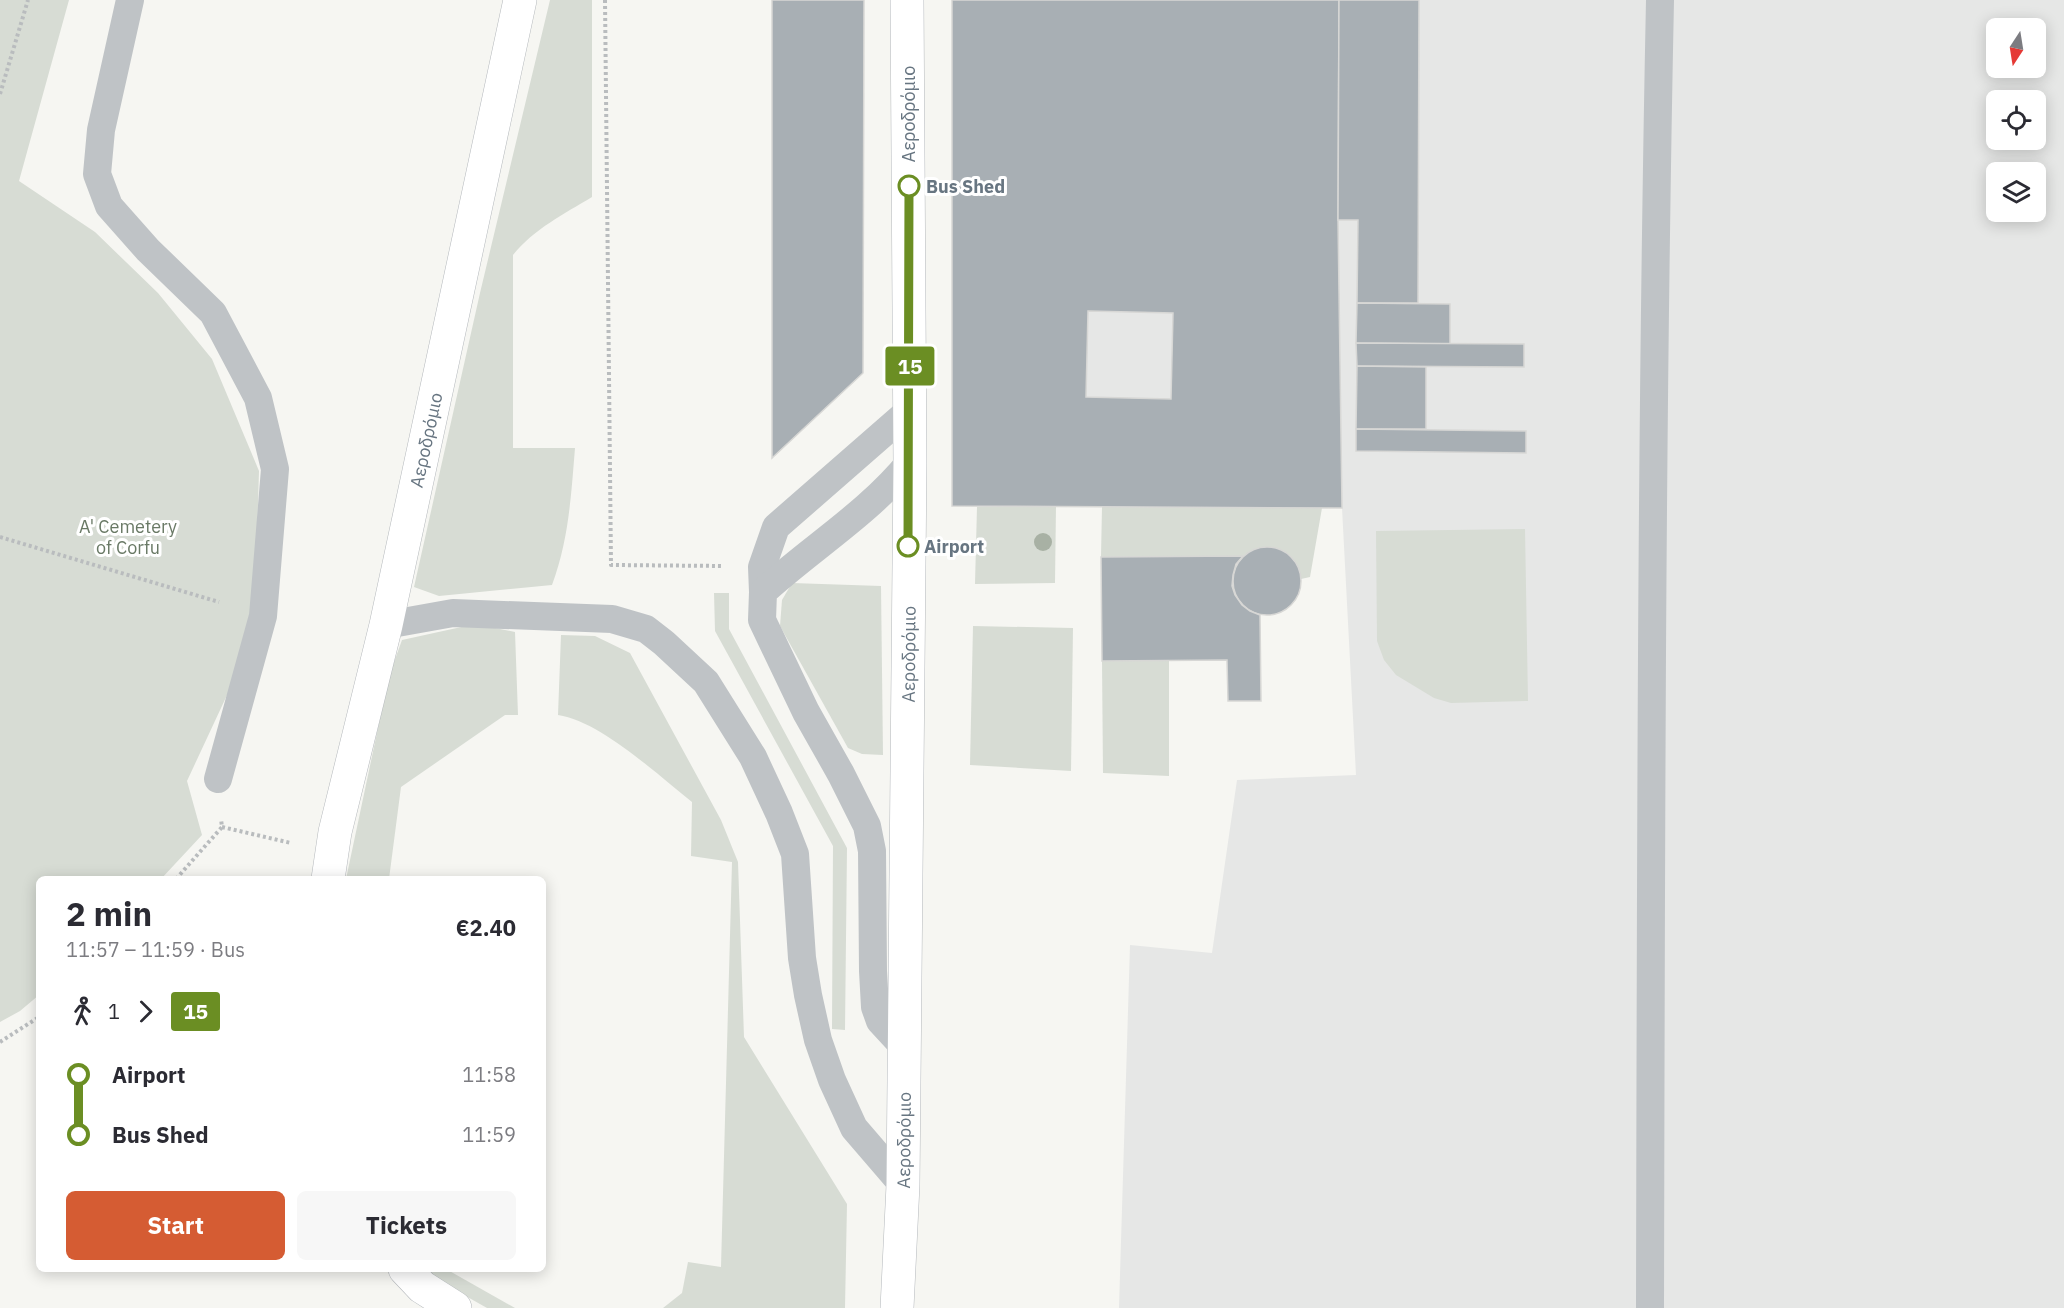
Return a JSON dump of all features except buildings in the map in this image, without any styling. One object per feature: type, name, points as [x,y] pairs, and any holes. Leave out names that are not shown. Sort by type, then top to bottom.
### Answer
[{"type":"main road","name":"Αεροδρόμιο","points":[[330,866],[335,832],[386,625],[520,0]]},
{"type":"main road","name":"Αεροδρόμιο","points":[[897,1308],[903,1185],[910,462],[907,0]]},
{"type":"main road","points":[[408,1272],[422,1287],[455,1308]]},
{"type":"lane","points":[[130,0],[101,130],[97,174],[109,206],[148,250],[213,313],[258,398],[275,469],[262,616],[218,779]]},
{"type":"lane","points":[[1650,1308],[1655,224],[1660,0]]},
{"type":"lane","points":[[904,1047],[880,1021],[875,1007],[872,851],[867,826],[806,712],[762,620],[762,567],[776,527],[910,410]]},
{"type":"lane","points":[[763,592],[893,484],[910,462]]},
{"type":"lane","points":[[386,625],[453,613],[612,619],[646,629],[705,682],[753,757],[795,854],[806,986],[818,1040],[832,1080],[854,1128],[903,1185]]},
{"type":"path","points":[[0,94],[28,0]]},
{"type":"path","points":[[605,0],[611,565]]},
{"type":"path","points":[[0,537],[219,602]]},
{"type":"path","points":[[179,876],[222,827],[218,779]]},
{"type":"path","points":[[222,827],[330,866]]},
{"type":"path","points":[[0,1042],[36,1019]]},
{"type":"shaded area","points":[[952,0],[2064,0],[2064,1308],[1119,1308],[1130,945],[1212,953],[1237,780],[1356,775],[1342,508],[952,506]]},
{"type":"green space","name":"A' Cemetery of Corfu","points":[[0,0],[69,0],[19,181],[95,232],[158,293],[212,359],[259,471],[255,603],[228,693],[187,781],[202,835],[164,876],[36,876],[36,998],[20,1011],[0,1022]]},
{"type":"green space","points":[[550,0],[592,0],[592,197],[530,237],[513,255],[513,448],[575,448],[566,534],[552,585],[439,596],[414,587],[480,293]]},
{"type":"green space","points":[[1056,506],[1055,583],[975,584],[977,507]]},
{"type":"green space","points":[[1102,507],[1322,508],[1310,577],[1301,579],[1293,560],[1287,554],[1270,548],[1252,551],[1243,556],[1101,557]]},
{"type":"green space","points":[[1525,529],[1528,701],[1451,703],[1434,698],[1396,675],[1384,660],[1377,641],[1376,531]]},
{"type":"green space","points":[[792,583],[881,586],[883,755],[862,754],[848,748],[780,626],[782,600]]},
{"type":"green space","points":[[714,593],[729,593],[729,629],[847,848],[845,1030],[832,1029],[833,846],[715,631]]},
{"type":"green space","points":[[475,624],[515,632],[518,715],[505,715],[401,787],[389,876],[347,876],[389,676],[402,640]]},
{"type":"green space","points":[[973,626],[1073,628],[1071,771],[970,765]]},
{"type":"green space","points":[[561,635],[595,636],[630,653],[721,820],[738,862],[744,1037],[847,1204],[845,1308],[663,1308],[682,1293],[688,1262],[721,1267],[732,862],[691,856],[692,802],[610,738],[574,719],[558,715]]},
{"type":"green space","points":[[1102,661],[1169,661],[1169,776],[1103,773]]},
{"type":"green space","points":[[426,1272],[451,1272],[515,1308],[487,1308]]},
{"type":"bus line","name":"15","points":[[908,546],[909,186]]},
{"type":"place","name":"Bus Shed","points":[[909,186]]},
{"type":"place","name":"Airport","points":[[908,546]]}]
